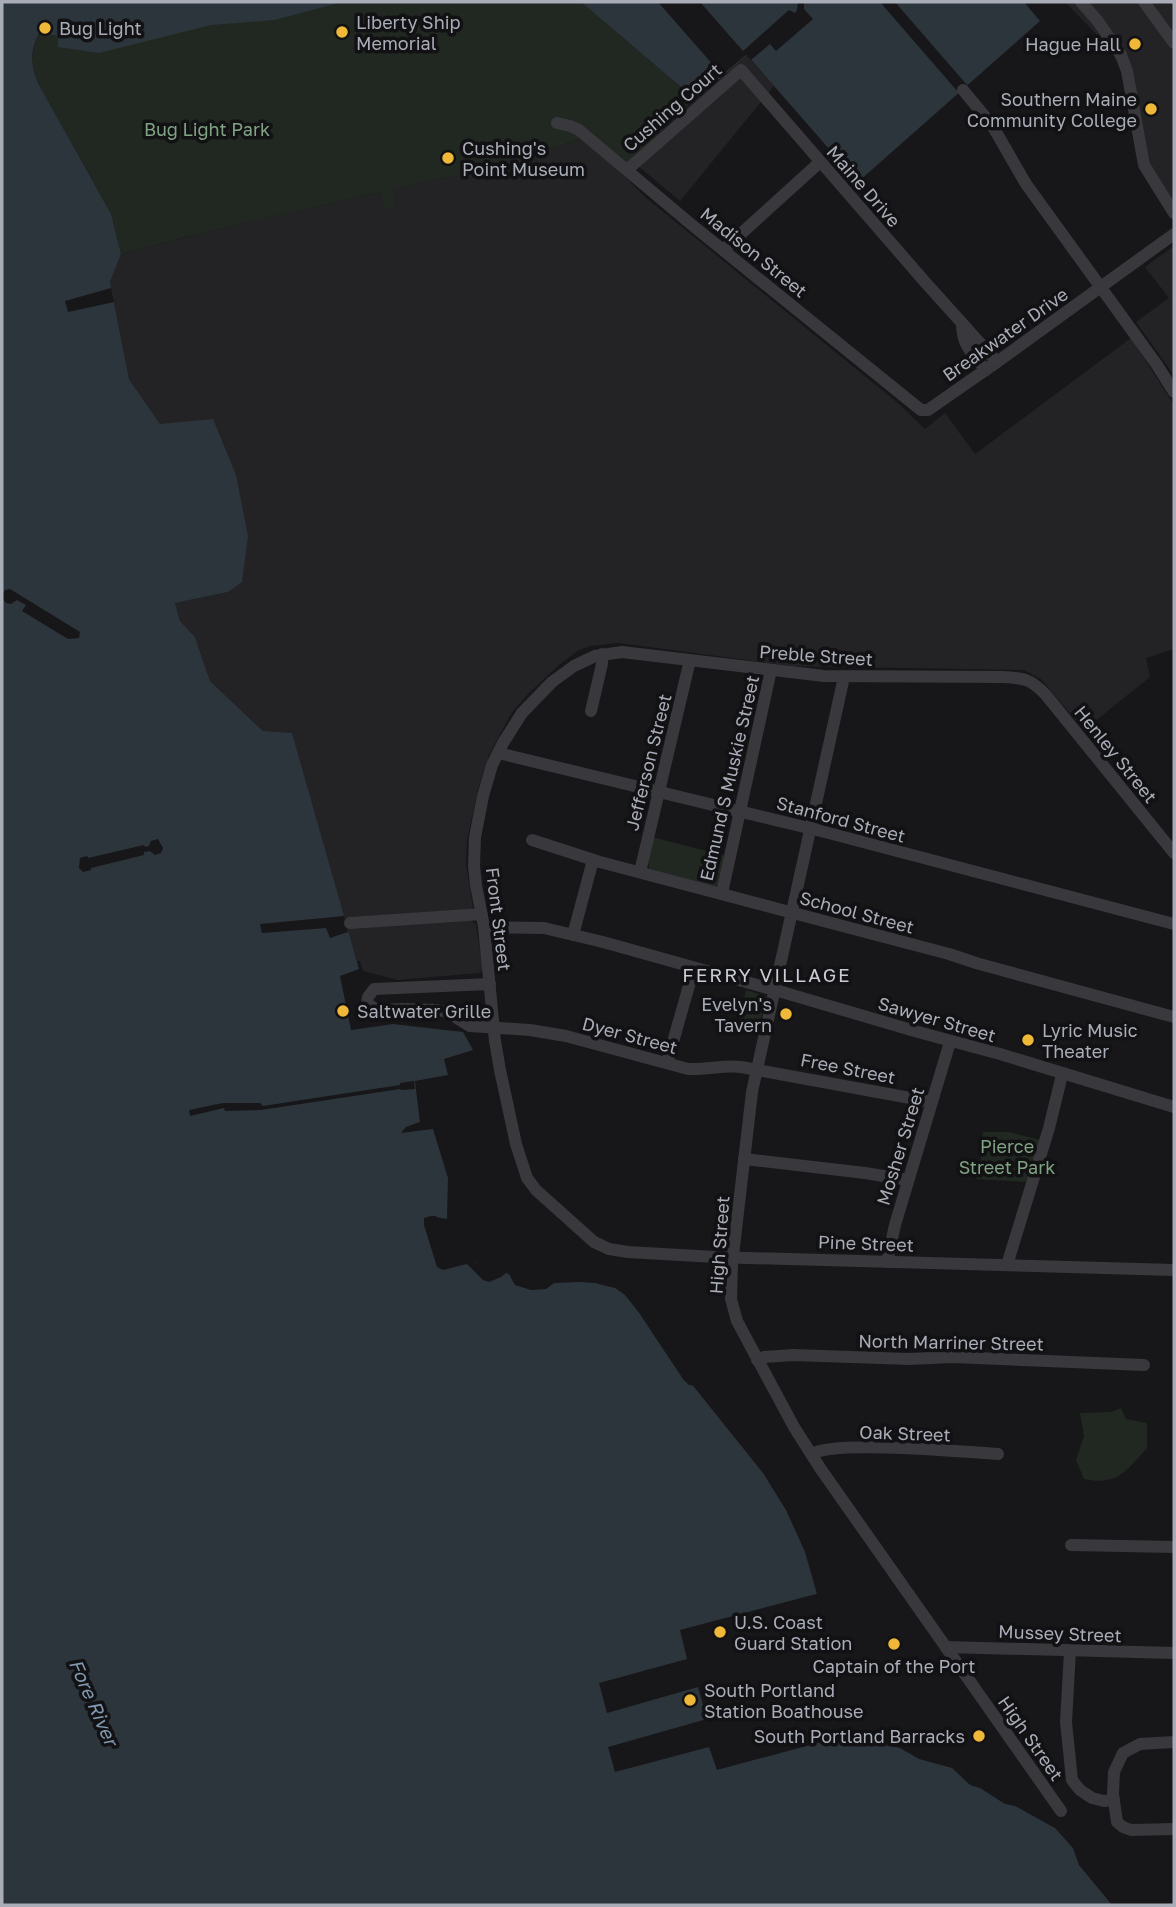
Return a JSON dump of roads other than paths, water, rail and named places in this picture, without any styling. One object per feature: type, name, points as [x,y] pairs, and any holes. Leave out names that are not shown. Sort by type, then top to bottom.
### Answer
[{"type":"street","points":[[1081,2],[1121,55],[1127,71],[1144,165],[1174,213]]},
{"type":"street","points":[[1144,2],[1174,43]]},
{"type":"street","name":"Maine Drive","points":[[741,70],[962,323],[992,366]]},
{"type":"street","name":"Cushing Court","points":[[627,170],[741,70]]},
{"type":"street","points":[[963,90],[992,125],[1026,184],[1174,392]]},
{"type":"street","name":"Madison Street","points":[[557,123],[579,130],[916,406],[921,410],[928,410]]},
{"type":"street","points":[[723,250],[820,162]]},
{"type":"street","name":"Breakwater Drive","points":[[928,410],[1174,233]]},
{"type":"street","name":"Preble Street","points":[[602,654],[632,652],[844,677],[1001,677],[1028,680]]},
{"type":"street","points":[[591,711],[602,654]]},
{"type":"street","name":"Front Street","points":[[568,1219],[527,1178],[516,1144],[504,1092],[495,1027],[474,866],[475,837],[483,796],[498,753],[517,720],[540,693],[573,666],[602,654]]},
{"type":"street","name":"Jefferson Street","points":[[640,872],[690,660]]},
{"type":"street","name":"Edmund S Muskie Street","points":[[722,893],[771,670]]},
{"type":"street","name":"High Street","points":[[844,677],[749,1112],[733,1258],[733,1312],[811,1454],[1061,1811]]},
{"type":"street","name":"Henley Street","points":[[1028,680],[1046,695],[1174,853]]},
{"type":"street","name":"Stanford Street","points":[[498,753],[811,828],[1174,924]]},
{"type":"street","name":"School Street","points":[[532,840],[593,860],[949,954],[1174,1017]]},
{"type":"street","points":[[573,934],[593,860]]},
{"type":"street","name":"Sawyer Street","points":[[350,923],[483,920],[573,934],[1000,1054],[1174,1107]]},
{"type":"street","points":[[667,1063],[694,968]]},
{"type":"street","name":"Dyer Street","points":[[490,984],[373,989],[367,1004],[377,1010],[438,1010],[470,1026],[566,1036],[698,1069],[722,1065],[757,1069]]},
{"type":"street","name":"Mosher Street","points":[[887,1262],[908,1180],[950,1042]]},
{"type":"street","name":"Free Street","points":[[757,1069],[932,1102]]},
{"type":"street","points":[[1007,1265],[1049,1128],[1062,1074]]},
{"type":"street","points":[[744,1159],[908,1180]]},
{"type":"street","name":"Pine Street","points":[[568,1219],[594,1242],[609,1249],[646,1254],[1174,1270]]},
{"type":"street","name":"North Marriner Street","points":[[757,1360],[793,1355],[909,1359],[953,1357],[1144,1365]]},
{"type":"street","name":"Oak Street","points":[[811,1454],[818,1450],[852,1448],[998,1454]]},
{"type":"street","points":[[1070,1545],[1174,1547]]},
{"type":"street","name":"Mussey Street","points":[[946,1647],[1174,1653]]},
{"type":"street","points":[[1070,1651],[1066,1722],[1072,1780],[1092,1798],[1114,1800]]},
{"type":"street","points":[[1174,1742],[1140,1744],[1123,1753],[1114,1772],[1117,1822],[1130,1830],[1174,1829]]},
{"type":"water","name":"Fore River","points":[[2,2],[343,2],[275,20],[211,25],[99,53],[58,47],[58,36],[44,33],[50,30],[50,25],[46,23],[40,27],[33,48],[32,63],[38,83],[111,214],[121,254],[110,282],[129,379],[160,424],[213,419],[236,475],[248,536],[242,582],[228,592],[175,603],[180,621],[195,637],[210,681],[263,731],[292,733],[359,969],[340,976],[351,1030],[393,1024],[463,1032],[473,1050],[444,1059],[448,1075],[415,1081],[420,1122],[406,1127],[401,1133],[433,1129],[448,1178],[447,1219],[435,1217],[428,1220],[442,1265],[474,1261],[486,1272],[494,1275],[502,1270],[526,1283],[601,1281],[626,1292],[662,1347],[763,1473],[786,1510],[805,1552],[862,1731],[871,1729],[880,1739],[961,1768],[975,1784],[1055,1828],[1073,1848],[1079,1865],[1112,1905],[2,1905]]},
{"type":"water","points":[[581,2],[1024,2],[1040,21],[858,182],[747,55],[695,99]]},
{"type":"place","name":"Bug Light","points":[[45,28]]},
{"type":"place","name":"Liberty Ship Memorial","points":[[342,32]]},
{"type":"place","name":"Hague Hall","points":[[1135,44]]},
{"type":"place","name":"Southern Maine Community College","points":[[1151,109]]},
{"type":"place","name":"Cushing's Point Museum","points":[[448,158]]},
{"type":"place","name":"Saltwater Grille","points":[[343,1011]]},
{"type":"place","name":"Evelyn's Tavern","points":[[786,1014]]},
{"type":"place","name":"Lyric Music Theater","points":[[1028,1040]]},
{"type":"place","name":"U.S. Coast Guard Station","points":[[720,1632]]},
{"type":"place","name":"Captain of the Port","points":[[894,1644]]},
{"type":"place","name":"South Portland Station Boathouse","points":[[690,1700]]},
{"type":"place","name":"South Portland Barracks","points":[[979,1736]]},
{"type":"district","name":"FERRY VILLAGE","points":[[767,974]]},
{"type":"park label","name":"Bug Light Park","points":[[207,129]]},
{"type":"park label","name":"Pierce Street Park","points":[[1007,1156]]}]
